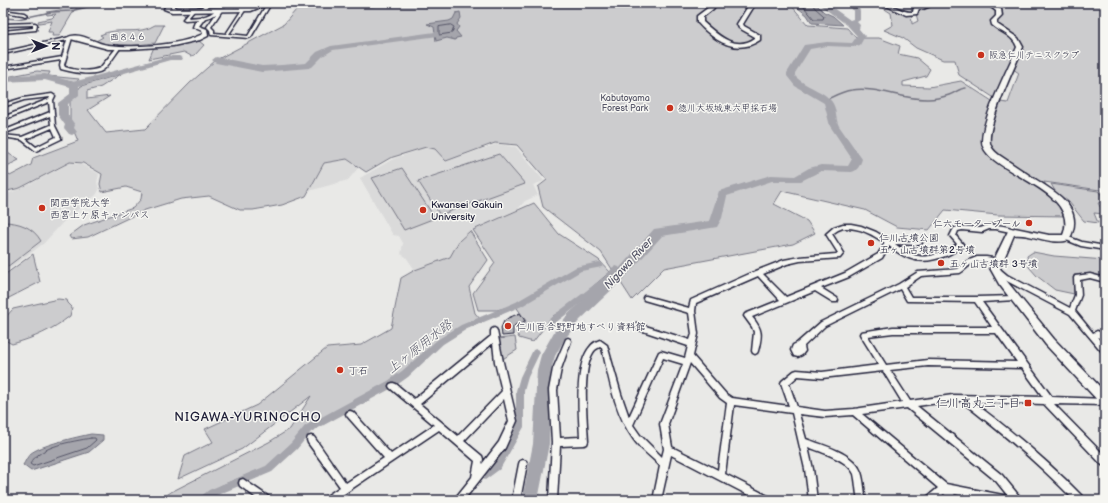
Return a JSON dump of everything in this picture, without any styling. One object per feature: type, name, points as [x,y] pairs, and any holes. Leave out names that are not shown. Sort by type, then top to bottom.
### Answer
[{"type":"street","points":[[170,3],[168,9],[175,10],[244,9],[266,4],[267,7],[249,37],[212,34],[212,30],[209,27],[219,10]]},
{"type":"street","points":[[175,10],[172,6],[177,3]]},
{"type":"street","points":[[200,10],[210,3]]},
{"type":"street","points":[[360,3],[377,3]]},
{"type":"street","points":[[711,3],[711,8],[700,16],[700,22],[725,42],[733,46],[752,44],[758,39],[758,36],[741,27],[740,24],[753,3]]},
{"type":"street","points":[[882,3],[908,14],[915,13],[918,5],[923,8],[928,6],[924,3]]},
{"type":"street","points":[[989,3],[999,10],[999,16],[994,21],[994,24],[1016,38],[1019,41],[1020,47],[990,119],[986,142],[988,148],[996,158],[1047,189],[1062,202],[1068,212],[1071,222],[1066,238]]},
{"type":"street","points":[[227,35],[244,9]]},
{"type":"street","points":[[193,10],[185,18],[202,18],[214,15],[219,10]]},
{"type":"street","points":[[3,11],[25,15]]},
{"type":"street","name":"西８４６","points":[[3,53],[70,38],[79,38],[101,46],[118,47],[160,45],[200,39],[206,35],[207,32],[196,27],[197,23],[202,18]]},
{"type":"street","points":[[3,25],[16,24],[16,26],[34,24],[35,28],[3,32]]},
{"type":"street","points":[[70,38],[62,65],[63,68],[67,70],[83,72],[99,71],[118,47]]},
{"type":"street","points":[[3,68],[64,58]]},
{"type":"street","points":[[3,106],[22,99],[52,95],[52,126],[60,138],[36,148],[23,139],[3,134]]},
{"type":"street","points":[[3,120],[51,100]]},
{"type":"street","points":[[3,134],[52,113]]},
{"type":"street","points":[[23,139],[52,126]]},
{"type":"street","points":[[657,500],[668,449],[664,424],[688,359],[695,334],[692,311],[693,302],[786,262],[800,259],[838,256],[840,253],[839,249],[829,234],[837,227],[845,224],[865,230],[888,242],[910,257],[934,258],[958,247],[960,244],[953,236],[956,229],[962,228],[982,230],[996,227],[1049,238],[1066,238],[1086,245],[1105,248]]},
{"type":"street","points":[[1015,231],[1011,234],[996,264],[1002,281],[1050,342],[1105,401]]},
{"type":"street","points":[[888,242],[919,243]]},
{"type":"street","points":[[755,351],[758,328],[747,316],[847,275],[880,256],[888,242]]},
{"type":"street","points":[[798,347],[823,324],[901,286],[924,272],[960,271],[969,261],[976,258],[996,264],[1005,277],[1072,312],[1105,351]]},
{"type":"street","points":[[758,273],[785,301]]},
{"type":"street","points":[[1072,312],[1078,295],[1077,278],[1090,276],[1105,280]]},
{"type":"street","points":[[901,286],[909,299],[977,300],[1015,298]]},
{"type":"street","points":[[816,288],[836,300]]},
{"type":"street","points":[[646,298],[692,311]]},
{"type":"street","points":[[977,300],[1048,401],[1105,462]]},
{"type":"street","points":[[636,326],[692,344]]},
{"type":"street","points":[[998,330],[893,330],[863,334],[907,403],[999,478],[1017,500]]},
{"type":"street","points":[[414,404],[494,334],[505,393],[513,421],[502,445],[459,500]]},
{"type":"street","points":[[1092,336],[1097,334],[1105,337]]},
{"type":"street","points":[[553,500],[556,442],[553,390],[557,369],[568,341]]},
{"type":"street","points":[[556,442],[584,442],[582,394],[587,356],[592,346],[600,343],[605,347],[618,396],[630,424],[637,437],[664,464]]},
{"type":"street","points":[[630,424],[661,354],[688,359],[723,396],[732,401],[795,411],[825,414],[854,412],[907,403],[953,398],[1105,401]]},
{"type":"street","points":[[813,500],[809,469],[795,411],[785,383],[797,373],[822,375],[928,363],[1024,365]]},
{"type":"street","points":[[393,386],[479,460],[476,479]]},
{"type":"street","points":[[458,442],[505,393]]},
{"type":"street","points":[[962,398],[1026,447],[1080,500]]},
{"type":"street","points":[[721,476],[732,401]]},
{"type":"street","points":[[854,412],[944,488],[954,500]]},
{"type":"street","points":[[350,414],[390,459]]},
{"type":"street","points":[[328,500],[439,426]]},
{"type":"street","points":[[311,440],[345,488]]},
{"type":"street","points":[[802,441],[838,456],[853,465],[857,472],[862,500]]},
{"type":"street","points":[[668,449],[766,500]]},
{"type":"street","points":[[516,500],[523,464]]},
{"type":"street","points":[[242,483],[266,500]]},
{"type":"street","points":[[930,500],[944,488]]},
{"type":"street","points":[[944,488],[1009,500]]},
{"type":"shaded area","name":"Kwansei Gakuin University","points":[[497,144],[516,147],[544,181],[533,185],[538,195],[525,201],[517,210],[470,231],[459,241],[450,257],[415,270],[406,257],[401,254],[403,243],[399,236],[393,235],[360,178],[393,159],[426,147],[435,148],[446,161]]},
{"type":"shaded area","points":[[347,159],[359,167],[348,180],[309,191],[324,163]]},
{"type":"shaded area","name":"関西学院大学 西宮上ケ原キャンパス","points":[[69,163],[81,164],[99,174],[97,182],[99,190],[96,195],[66,219],[44,243],[3,274],[3,196],[32,183]]},
{"type":"green space","name":"Kabutoyama Forest Park","points":[[302,3],[799,3],[791,5],[808,25],[847,28],[856,38],[879,38],[900,46],[898,54],[917,58],[930,69],[926,76],[903,82],[903,86],[929,87],[961,81],[992,101],[1008,103],[1019,73],[1010,67],[996,99],[959,75],[955,60],[943,60],[916,48],[903,38],[884,30],[893,25],[891,13],[875,3],[913,3],[911,11],[912,24],[918,21],[916,14],[921,3],[986,3],[996,9],[996,18],[1003,16],[1002,8],[994,3],[1105,3],[1105,196],[1100,190],[1044,182],[1067,216],[998,215],[945,210],[929,230],[897,227],[865,210],[782,191],[774,204],[807,221],[815,233],[793,244],[664,268],[632,300],[601,252],[543,207],[538,187],[547,180],[517,145],[495,143],[446,161],[435,149],[426,147],[390,158],[366,172],[347,159],[324,163],[306,196],[282,205],[253,210],[240,210],[209,196],[181,199],[145,210],[88,237],[71,239],[69,236],[84,225],[133,208],[141,199],[142,192],[126,187],[102,192],[100,184],[102,174],[83,163],[70,162],[20,188],[3,192],[3,169],[10,176],[31,165],[33,158],[78,141],[70,122],[70,100],[81,86],[121,74],[101,87],[87,91],[87,99],[110,96],[88,110],[106,133],[145,129],[190,83],[216,60],[284,24]]},
{"type":"green space","points":[[76,5],[85,5],[75,9],[59,36],[52,36],[53,32],[48,32],[52,21],[39,23],[38,21],[52,18],[56,14],[47,15],[46,12],[60,10],[64,7],[72,8]]},
{"type":"green space","points":[[155,25],[164,25],[155,43],[118,46],[96,41],[103,37],[100,35],[107,32],[142,30]]},
{"type":"green space","points":[[199,41],[204,45],[195,55],[191,56],[184,52],[149,59],[154,47]]},
{"type":"green space","points":[[37,71],[50,72],[48,76],[79,79],[76,83],[43,76],[10,78],[11,76]]},
{"type":"green space","points":[[6,152],[19,160],[3,168],[3,154]]},
{"type":"green space","points":[[499,154],[525,184],[440,215],[418,181]]},
{"type":"green space","points":[[402,168],[435,218],[404,230],[372,178]]},
{"type":"green space","points":[[1051,184],[1098,191],[1105,199],[1105,202],[1098,203],[1104,214],[1094,213],[1098,223],[1084,221],[1069,202],[1055,191]]},
{"type":"green space","points":[[534,203],[559,234],[599,260],[610,272],[572,304],[553,316],[533,342],[519,338],[516,332],[526,321],[515,305],[497,310],[478,310],[473,293],[495,263],[473,230]]},
{"type":"green space","points":[[3,222],[25,226],[34,232],[41,241],[3,270]]},
{"type":"green space","points":[[470,231],[488,260],[469,287],[475,313],[481,320],[443,341],[406,374],[334,414],[300,435],[274,464],[220,486],[203,500],[160,500],[171,492],[269,442],[290,429],[311,396],[242,449],[178,479],[185,456],[213,442],[205,429],[257,405],[327,348],[361,345],[391,328],[401,278],[415,270],[450,257],[459,241]]},
{"type":"green space","points":[[1033,252],[1054,256],[1105,260],[1105,278],[1090,274],[1074,275],[1074,294],[1055,290],[1037,276],[1029,267],[1027,256]]},
{"type":"green space","points":[[33,254],[40,282],[3,301],[3,276]]},
{"type":"green space","points":[[58,299],[67,300],[72,307],[70,316],[42,333],[20,342],[12,344],[3,339],[3,320],[13,309]]},
{"type":"green space","points":[[515,337],[517,350],[501,360],[498,339]]},
{"type":"water","points":[[802,3],[815,3],[824,12],[833,16],[843,25],[812,23],[807,15],[798,8]]},
{"type":"water","points":[[460,12],[461,18],[457,24],[459,27],[456,31],[461,37],[456,38],[455,40],[447,38],[436,41],[434,27],[427,24],[449,21],[453,19],[456,13]]},
{"type":"water","points":[[91,434],[103,435],[103,440],[89,452],[31,471],[23,465],[30,454],[35,451],[59,442]]},
{"type":"building","name":"仁川百合野町地すべり資料館","points":[[520,313],[525,321],[513,327],[513,335],[502,336],[501,328],[504,321]]},
{"type":"waterway","points":[[3,18],[18,19],[51,12],[71,11],[103,3]]},
{"type":"waterway","name":"Nigawa River","points":[[530,500],[541,444],[544,370],[548,355],[559,336],[574,317],[621,274],[658,232],[713,224],[717,218],[723,194],[771,178],[797,179],[813,170],[821,168],[851,169],[855,165],[857,159],[834,126],[828,102],[798,84],[791,76],[791,73],[807,47],[827,44],[853,45],[857,43],[861,36],[850,23],[821,3]]},
{"type":"waterway","name":"Nigawa River","points":[[853,3],[857,16],[856,20],[851,22],[856,25],[856,28]]},
{"type":"waterway","points":[[216,60],[262,69],[309,65],[320,54],[331,48],[435,34]]},
{"type":"waterway","points":[[73,85],[169,58],[179,58]]},
{"type":"waterway","points":[[3,79],[45,77],[73,85]]},
{"type":"waterway","points":[[72,132],[69,128],[70,125],[63,115],[63,103],[74,95],[75,87],[73,85]]},
{"type":"waterway","points":[[826,100],[845,91],[861,89],[880,91],[918,99],[931,99],[947,96],[966,88]]},
{"type":"waterway","name":"上ヶ原用水路","points":[[203,500],[212,493],[269,469],[294,446],[308,429],[391,384],[405,374],[440,342],[464,327],[519,304],[579,269],[599,265]]},
{"type":"waterway","points":[[552,321],[610,277],[616,269]]},
{"type":"waterway","points":[[485,475],[497,466],[520,427],[520,391],[524,377],[536,352]]},
{"type":"place","name":"阪急仁川テニスクラブ","points":[[981,55]]},
{"type":"place","name":"徳川大坂城東六甲採石場","points":[[670,108]]},
{"type":"place","name":"関西学院大学 西宮上ケ原キャンパス","points":[[42,208]]},
{"type":"place","name":"Kwansei Gakuin University","points":[[423,210]]},
{"type":"place","name":"仁六モータープール","points":[[1029,223]]},
{"type":"place","name":"仁川古墳公園 五ヶ山古墳群第2号墳","points":[[871,243]]},
{"type":"place","name":"五ヶ山古墳群 3号墳","points":[[941,263]]},
{"type":"place","name":"仁川百合野町地すべり資料館","points":[[508,326]]},
{"type":"place","name":"丁石","points":[[340,370]]},
{"type":"place","name":"仁川高丸三丁目","points":[[1028,403]]},
{"type":"district","name":"NIGAWA-YURINOCHO","points":[[248,416]]}]
